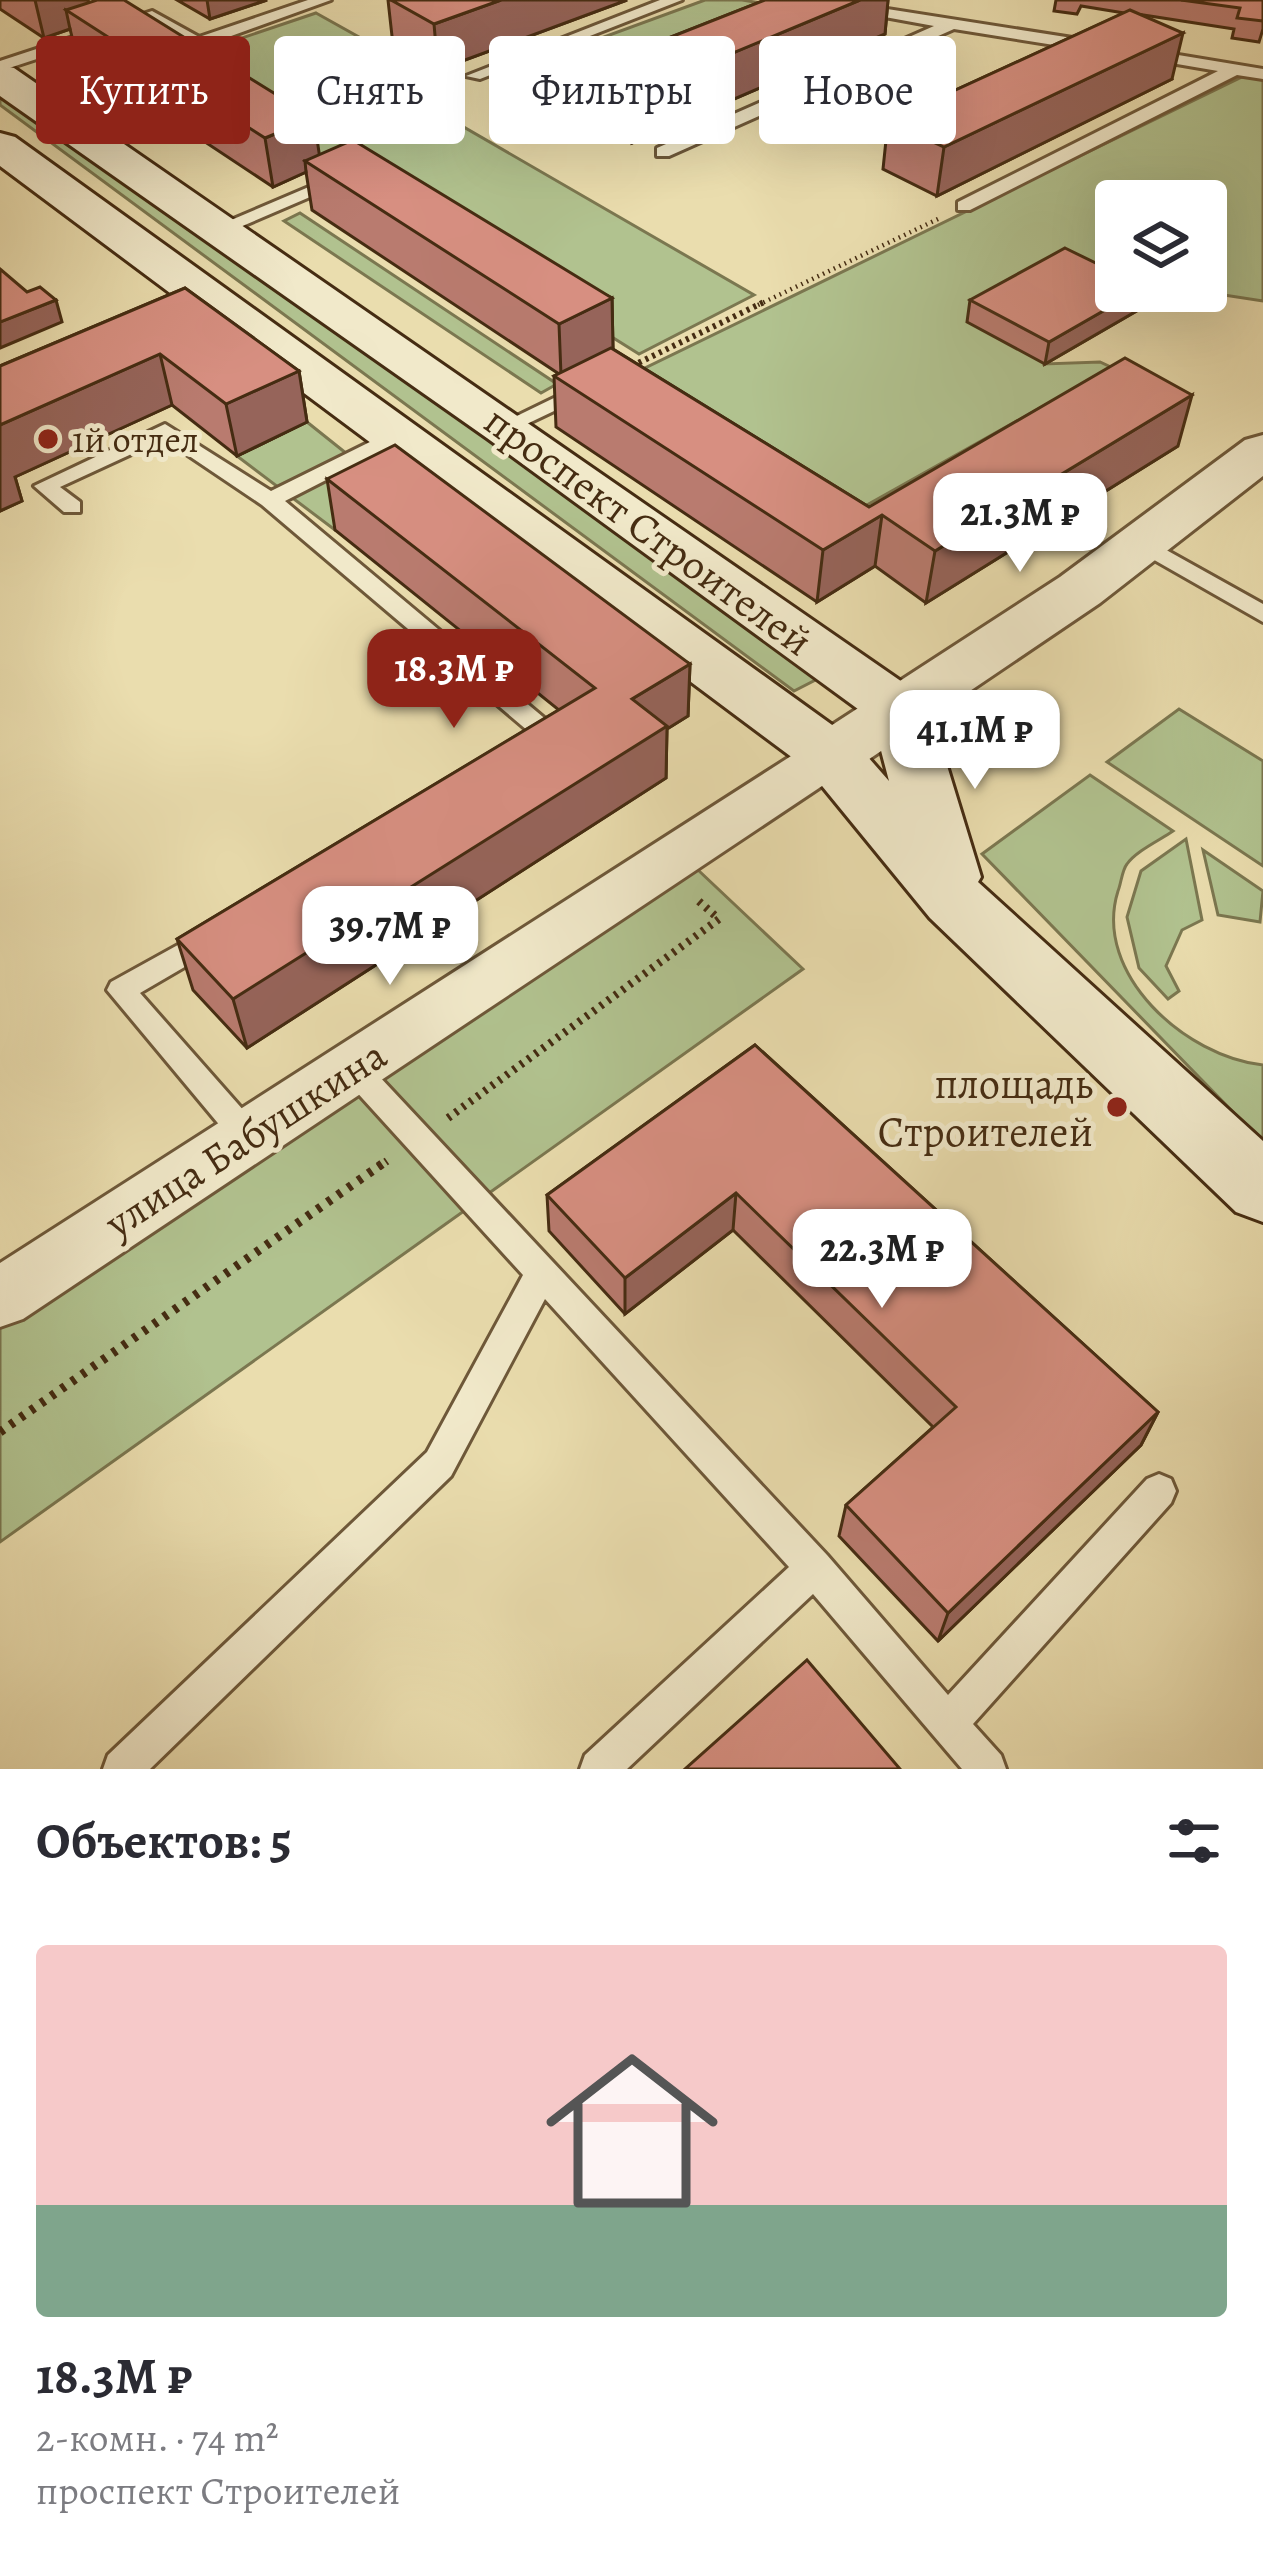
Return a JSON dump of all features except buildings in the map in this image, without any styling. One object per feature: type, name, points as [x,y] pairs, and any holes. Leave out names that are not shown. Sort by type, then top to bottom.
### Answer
[{"type":"main road","name":"проспект Строителей","points":[[0,77],[505,427],[901,710]]},
{"type":"main road","name":"проспект Строителей","points":[[0,146],[199,310],[398,436],[831,755],[954,900],[1263,1189]]},
{"type":"main road","name":"улица Бабушкина","points":[[831,755],[1142,544],[1263,451]]},
{"type":"main road","points":[[901,710],[954,900]]},
{"type":"street","name":"улица Бабушкина","points":[[0,1298],[831,755]]},
{"type":"lane","points":[[128,0],[198,43],[323,0]]},
{"type":"lane","points":[[474,76],[674,0]]},
{"type":"lane","points":[[800,0],[845,3],[1263,74]]},
{"type":"lane","points":[[0,66],[152,16]]},
{"type":"lane","points":[[663,152],[952,24]]},
{"type":"lane","points":[[964,206],[1235,69]]},
{"type":"lane","points":[[219,229],[352,176]]},
{"type":"lane","points":[[505,427],[626,369]]},
{"type":"lane","points":[[72,507],[45,487],[165,430],[270,500],[551,738],[511,762]]},
{"type":"lane","points":[[270,500],[398,436]]},
{"type":"lane","points":[[1142,544],[1263,614]]},
{"type":"lane","points":[[244,918],[121,990],[248,1137]]},
{"type":"lane","points":[[353,1068],[814,1568],[987,1769]]},
{"type":"lane","points":[[122,1769],[439,1464],[542,1272]]},
{"type":"lane","points":[[948,1724],[1159,1491]]},
{"type":"lane","points":[[598,1769],[814,1568]]},
{"type":"path","points":[[626,369],[964,206]]},
{"type":"green space","points":[[705,0],[742,0],[823,13],[735,49],[735,36],[607,36]]},
{"type":"green space","points":[[316,13],[357,36],[274,36],[274,134],[250,119],[248,36]]},
{"type":"green space","points":[[1244,76],[1263,80],[1263,301],[1227,295],[1227,180],[1095,180],[1095,303],[1045,364],[1100,362],[1158,389],[1081,385],[865,506],[639,371]]},
{"type":"green space","points":[[0,83],[36,109],[36,132],[0,105]]},
{"type":"green space","points":[[465,128],[754,295],[639,354],[371,186],[330,170],[290,144],[465,144]]},
{"type":"green space","points":[[53,144],[86,144],[829,673],[794,691]]},
{"type":"green space","points":[[300,213],[557,384],[541,393],[284,221]]},
{"type":"green space","points":[[307,422],[401,497],[335,530],[237,456]]},
{"type":"green space","points":[[1179,709],[1263,761],[1263,866],[1107,762]]},
{"type":"green space","points":[[1090,775],[1173,831],[1125,867],[1114,922],[1119,952],[1132,980],[1176,1028],[1234,1059],[1263,1065],[1263,1143],[982,854]]},
{"type":"green space","points":[[1186,839],[1202,920],[1182,930],[1166,966],[1179,991],[1168,999],[1139,968],[1127,917],[1141,871]]},
{"type":"green space","points":[[1203,850],[1263,891],[1260,922],[1218,915]]},
{"type":"green space","points":[[680,853],[803,969],[0,1542],[0,1298]]},
{"type":"place","name":"1й отдел","points":[[48,439]]},
{"type":"place","name":"площадь Строителей","points":[[1117,1107]]}]
